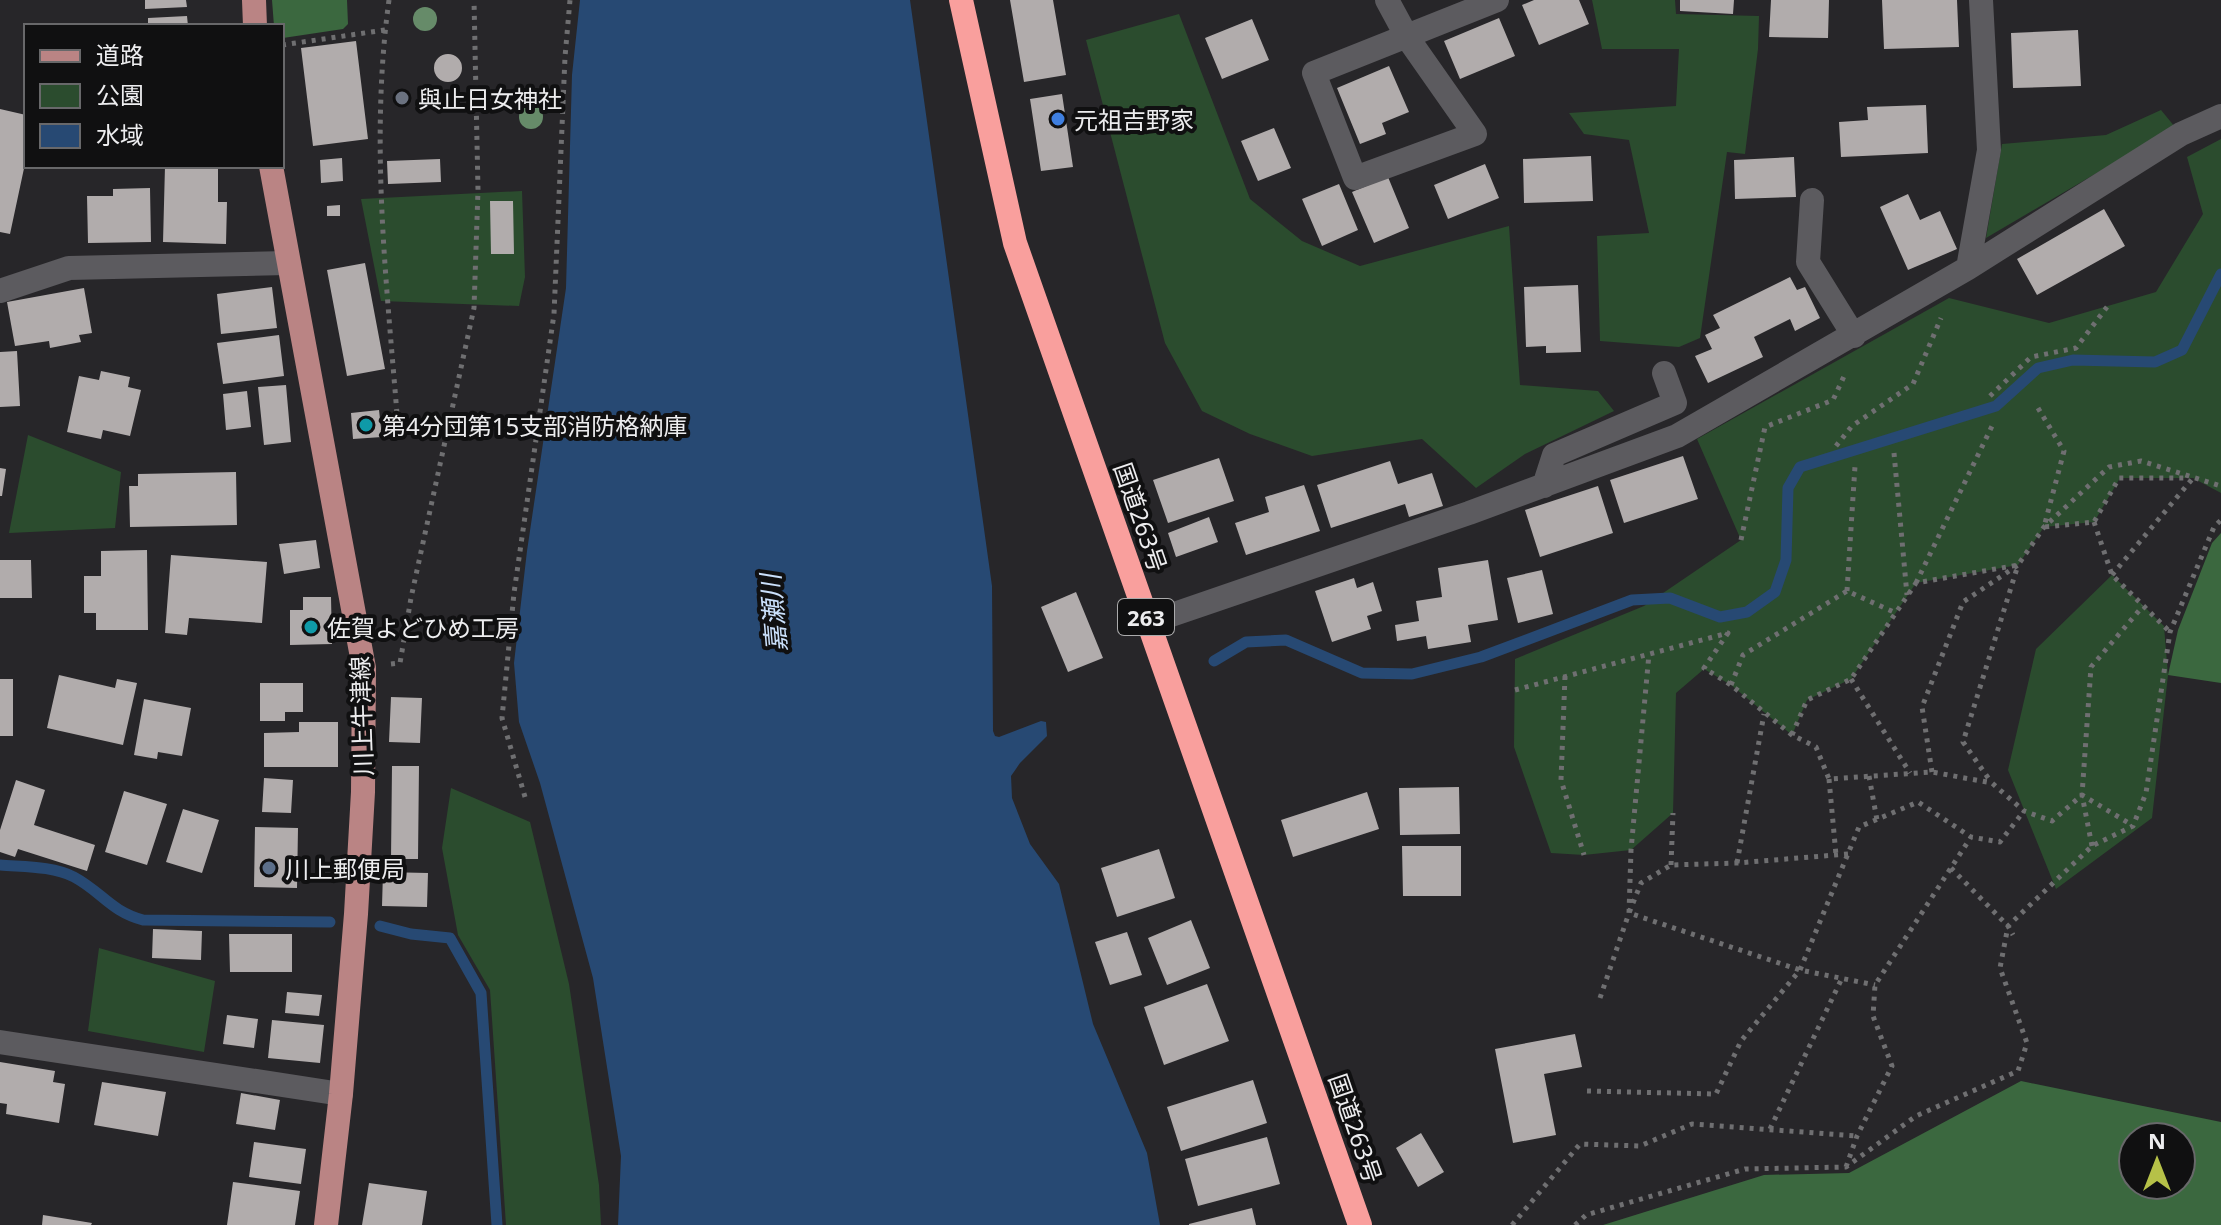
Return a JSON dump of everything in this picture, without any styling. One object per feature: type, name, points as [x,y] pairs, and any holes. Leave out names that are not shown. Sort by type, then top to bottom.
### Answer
[{"type":"highway","name":"国道263号","points":[[961,0],[1015,243],[1360,1225]]},
{"type":"main road","points":[[254,0],[255,24]]},
{"type":"main road","name":"川上牛津線","points":[[271,168],[364,668],[363,792],[341,1094],[326,1225]]},
{"type":"street","points":[[1387,0],[1407,37],[1475,134],[1355,178],[1314,73],[1407,37],[1497,0]]},
{"type":"street","points":[[1968,268],[1989,150],[1981,0]]},
{"type":"street","points":[[1148,623],[1544,486],[1677,436],[1968,268],[2181,134],[2220,116]]},
{"type":"street","points":[[1812,200],[1808,262],[1854,336]]},
{"type":"street","points":[[0,291],[69,268],[287,263]]},
{"type":"street","points":[[1544,486],[1554,455],[1675,403],[1664,373]]},
{"type":"street","points":[[0,1042],[341,1094]]},
{"type":"path","points":[[389,0],[385,30],[380,202],[397,414]]},
{"type":"path","points":[[405,632],[474,308],[478,190],[474,0]]},
{"type":"path","points":[[525,797],[502,718],[514,593],[554,314],[570,0]]},
{"type":"path","points":[[284,45],[385,30]]},
{"type":"path","points":[[1990,396],[2031,357],[2076,348],[2107,307]]},
{"type":"path","points":[[1836,446],[1852,426],[1913,384],[1943,313]]},
{"type":"path","points":[[1741,540],[1765,427],[1833,400],[1851,362]]},
{"type":"path","points":[[2038,408],[2064,451],[2044,527]]},
{"type":"path","points":[[1792,735],[1807,700],[1851,679],[1907,597],[1994,422]]},
{"type":"path","points":[[1894,453],[1907,597]]},
{"type":"path","points":[[2082,795],[2052,821],[2024,811],[1992,783],[1963,742],[2018,565],[2044,527],[2109,467],[2141,461],[2221,486]]},
{"type":"path","points":[[1847,591],[1855,466]]},
{"type":"path","points":[[2170,632],[2112,575],[2094,522],[2119,478],[2193,478]]},
{"type":"path","points":[[2112,575],[2193,478]]},
{"type":"path","points":[[1575,1225],[1586,1215],[1745,1169],[1846,1167],[1916,1116],[2018,1071],[2027,1043],[2000,968],[2008,926],[2092,846],[2133,826],[2146,793],[2170,632],[2214,527],[2221,520]]},
{"type":"path","points":[[2044,527],[2094,522]]},
{"type":"path","points":[[1916,583],[2018,565]]},
{"type":"path","points":[[1932,772],[1922,707],[1963,602],[2018,565]]},
{"type":"path","points":[[1847,591],[1896,613]]},
{"type":"path","points":[[1731,685],[1743,655],[1847,591]]},
{"type":"path","points":[[2092,846],[2082,795],[2091,667],[2143,606]]},
{"type":"path","points":[[1515,690],[1728,633],[1704,668],[1731,685],[1792,735],[1816,747],[1829,779],[1836,855]]},
{"type":"path","points":[[1629,913],[1631,850],[1649,654]]},
{"type":"path","points":[[1565,676],[1561,780],[1584,855]]},
{"type":"path","points":[[1851,679],[1910,774]]},
{"type":"path","points":[[1737,863],[1764,714]]},
{"type":"path","points":[[1829,779],[1932,772],[1992,783]]},
{"type":"path","points":[[1869,776],[1877,820]]},
{"type":"path","points":[[2082,795],[2133,826]]},
{"type":"path","points":[[1587,1091],[1716,1094],[1741,1041],[1800,970],[1859,827],[1918,802],[1971,837],[2000,842],[2024,811]]},
{"type":"path","points":[[1671,865],[1673,813]]},
{"type":"path","points":[[1846,1167],[1857,1136],[1892,1066],[1873,1016],[1875,985],[1971,837]]},
{"type":"path","points":[[1600,998],[1641,883],[1671,865],[1848,854]]},
{"type":"path","points":[[1951,868],[2008,926],[2013,935]]},
{"type":"path","points":[[1629,913],[1800,970],[1875,985]]},
{"type":"path","points":[[1770,1129],[1842,978]]},
{"type":"path","points":[[1512,1225],[1580,1144],[1640,1146],[1692,1124],[1857,1136]]},
{"type":"green space","points":[[272,0],[347,0],[348,24],[343,29],[284,38],[284,24],[274,24]]},
{"type":"green space","points":[[1592,0],[1675,0],[1676,14],[1759,16],[1745,154],[1727,152],[1700,338],[1679,347],[1600,341],[1597,236],[1649,233],[1629,140],[1584,134],[1569,113],[1676,106],[1679,49],[1602,49]]},
{"type":"green space","points":[[1179,14],[1250,199],[1302,241],[1360,266],[1509,226],[1520,385],[1598,391],[1614,411],[1525,454],[1476,488],[1422,439],[1312,456],[1250,434],[1202,411],[1165,343],[1086,40]]},
{"type":"green space","points":[[2161,110],[2175,127],[1986,238],[2002,144],[2106,135]]},
{"type":"green space","points":[[2221,139],[2221,493],[2193,478],[2120,478],[2094,522],[2044,527],[2018,565],[1916,583],[1851,679],[1807,700],[1792,735],[1731,685],[1704,669],[1676,693],[1673,813],[1631,850],[1584,855],[1551,853],[1514,747],[1515,659],[1644,606],[1741,540],[1697,439],[1949,298],[2049,323],[2156,292],[2203,214],[2187,157]]},
{"type":"green space","points":[[522,191],[525,277],[519,306],[381,301],[361,199]]},
{"type":"green space","points":[[28,435],[121,472],[115,528],[9,533]]},
{"type":"green space","points":[[2221,533],[2221,683],[2168,675],[2178,630],[2212,543]]},
{"type":"green space","points":[[2112,575],[2164,626],[2168,675],[2152,818],[2056,889],[2008,770],[2036,649]]},
{"type":"green space","points":[[451,788],[530,822],[569,984],[599,1185],[601,1225],[506,1225],[490,990],[458,935],[442,848]]},
{"type":"green space","points":[[99,948],[215,981],[204,1052],[88,1031]]},
{"type":"green space","points":[[2021,1081],[2221,1122],[2221,1225],[1603,1225],[1764,1175],[1849,1173]]},
{"type":"water","name":"嘉瀬川","points":[[580,0],[910,0],[992,586],[993,731],[999,737],[1041,721],[1046,722],[1047,736],[1011,776],[1012,798],[1030,844],[1059,884],[1093,1024],[1147,1153],[1160,1225],[618,1225],[621,1156],[593,978],[540,783],[519,722],[514,663],[527,551],[566,288],[572,75]]},
{"type":"building","points":[[145,0],[186,0],[187,7],[145,9]]},
{"type":"building","points":[[1010,0],[1053,0],[1066,75],[1024,82]]},
{"type":"building","points":[[1534,0],[1579,0],[1589,24],[1539,45],[1522,5]]},
{"type":"building","points":[[1680,0],[1734,0],[1733,14],[1680,11]]},
{"type":"building","points":[[1771,0],[1829,0],[1828,38],[1769,37]]},
{"type":"building","points":[[1882,0],[1957,0],[1959,47],[1884,49]]},
{"type":"building","points":[[187,16],[188,24],[148,24],[148,18]]},
{"type":"building","points":[[1499,18],[1515,56],[1460,79],[1444,41]]},
{"type":"building","points":[[1252,19],[1269,60],[1222,79],[1205,38]]},
{"type":"building","points":[[2078,30],[2081,86],[2013,88],[2011,33]]},
{"type":"building","points":[[356,41],[368,139],[313,146],[301,48]]},
{"type":"building","points":[[448,54],[458,58],[462,68],[458,78],[448,82],[438,78],[434,68],[438,58]]},
{"type":"building","points":[[1389,66],[1409,112],[1382,123],[1386,134],[1360,144],[1337,88]]},
{"type":"building","points":[[1062,94],[1073,167],[1041,171],[1030,99]]},
{"type":"building","points":[[1926,105],[1928,153],[1841,157],[1839,122],[1868,120],[1867,107]]},
{"type":"building","points":[[0,109],[24,115],[24,168],[10,234],[0,232]]},
{"type":"building","points":[[1274,128],[1291,168],[1258,181],[1241,141]]},
{"type":"building","points":[[1591,156],[1593,201],[1524,203],[1523,159]]},
{"type":"building","points":[[1794,157],[1796,197],[1735,199],[1734,160]]},
{"type":"building","points":[[342,158],[343,181],[321,183],[320,160]]},
{"type":"building","points":[[440,159],[441,182],[388,184],[387,161]]},
{"type":"building","points":[[1485,164],[1499,198],[1448,219],[1434,185]]},
{"type":"building","points":[[165,168],[218,168],[218,202],[227,202],[226,244],[163,242]]},
{"type":"building","points":[[1388,177],[1409,228],[1374,243],[1352,192]]},
{"type":"building","points":[[1339,184],[1358,230],[1322,246],[1302,199]]},
{"type":"building","points":[[150,188],[151,242],[88,243],[87,196],[113,196],[113,189]]},
{"type":"building","points":[[1908,194],[1920,220],[1940,211],[1957,249],[1908,270],[1880,207]]},
{"type":"building","points":[[490,201],[513,201],[514,254],[491,254]]},
{"type":"building","points":[[340,205],[340,216],[327,216],[327,206]]},
{"type":"building","points":[[2104,209],[2125,246],[2037,295],[2017,259]]},
{"type":"building","points":[[365,263],[385,369],[347,376],[327,270]]},
{"type":"building","points":[[1790,277],[1797,290],[1805,287],[1820,318],[1795,331],[1790,319],[1754,337],[1763,357],[1708,383],[1695,356],[1712,349],[1705,335],[1720,328],[1713,315]]},
{"type":"building","points":[[1578,285],[1581,352],[1546,353],[1546,346],[1526,347],[1524,287]]},
{"type":"building","points":[[272,287],[277,328],[221,334],[217,294]]},
{"type":"building","points":[[84,288],[92,333],[79,335],[81,342],[50,348],[49,341],[15,346],[7,302]]},
{"type":"building","points":[[279,335],[284,376],[223,384],[217,343]]},
{"type":"building","points":[[17,351],[20,406],[0,407],[0,352]]},
{"type":"building","points":[[101,371],[130,377],[128,387],[141,390],[130,436],[103,430],[101,439],[67,432],[79,376],[99,380]]},
{"type":"building","points":[[286,385],[291,442],[264,445],[258,387]]},
{"type":"building","points":[[247,391],[251,427],[226,430],[223,394]]},
{"type":"building","name":"第4分団第15支部消防格納庫","points":[[379,410],[382,437],[353,439],[351,413]]},
{"type":"building","points":[[1683,456],[1698,499],[1624,523],[1610,480]]},
{"type":"building","points":[[1219,458],[1234,501],[1168,523],[1153,480]]},
{"type":"building","points":[[1390,461],[1398,484],[1432,473],[1443,506],[1409,517],[1405,504],[1331,528],[1317,485]]},
{"type":"building","points":[[0,468],[6,469],[2,496],[0,496]]},
{"type":"building","points":[[236,472],[237,525],[130,527],[129,486],[138,486],[138,474]]},
{"type":"building","points":[[1304,485],[1320,531],[1246,555],[1235,523],[1269,512],[1265,497]]},
{"type":"building","points":[[1598,486],[1613,533],[1540,557],[1525,510]]},
{"type":"building","points":[[1209,517],[1218,542],[1176,557],[1168,533]]},
{"type":"building","points":[[316,540],[320,568],[284,574],[279,544]]},
{"type":"building","points":[[147,550],[148,630],[96,630],[96,613],[84,613],[84,576],[101,576],[101,551]]},
{"type":"building","points":[[171,555],[267,562],[262,623],[189,618],[187,635],[165,633]]},
{"type":"building","points":[[0,560],[31,560],[32,598],[0,598]]},
{"type":"building","points":[[1488,560],[1498,620],[1468,625],[1471,642],[1428,649],[1426,636],[1397,641],[1395,625],[1419,621],[1416,601],[1442,597],[1438,568]]},
{"type":"building","points":[[1542,570],[1553,614],[1518,623],[1507,578]]},
{"type":"building","points":[[1354,578],[1357,588],[1373,582],[1382,611],[1367,616],[1371,629],[1332,642],[1315,591]]},
{"type":"building","points":[[1076,592],[1103,658],[1068,672],[1041,607]]},
{"type":"building","name":"佐賀よどひめ工房","points":[[303,597],[331,597],[332,644],[290,645],[290,610],[303,610]]},
{"type":"building","points":[[59,675],[115,688],[117,679],[137,683],[123,745],[47,728]]},
{"type":"building","points":[[0,679],[13,679],[13,736],[0,736]]},
{"type":"building","points":[[260,683],[303,683],[303,712],[285,712],[285,721],[260,721]]},
{"type":"building","points":[[391,697],[422,698],[420,743],[389,742]]},
{"type":"building","points":[[144,699],[191,708],[182,756],[158,752],[157,759],[134,755]]},
{"type":"building","points":[[299,722],[338,722],[338,767],[264,767],[264,733],[299,732]]},
{"type":"building","points":[[392,766],[419,766],[418,859],[391,859]]},
{"type":"building","points":[[264,778],[293,780],[291,813],[262,812]]},
{"type":"building","points":[[16,780],[45,790],[34,825],[95,845],[87,871],[18,849],[15,857],[0,852],[0,830]]},
{"type":"building","points":[[1459,787],[1460,834],[1400,835],[1399,788]]},
{"type":"building","points":[[124,791],[167,804],[147,865],[105,852]]},
{"type":"building","points":[[1367,792],[1379,829],[1293,857],[1281,820]]},
{"type":"building","points":[[183,809],[219,820],[202,873],[166,862]]},
{"type":"building","points":[[255,827],[298,828],[297,888],[254,887]]},
{"type":"building","points":[[1402,846],[1461,846],[1461,896],[1403,896]]},
{"type":"building","points":[[1159,849],[1175,898],[1117,917],[1101,868]]},
{"type":"building","points":[[383,872],[428,873],[427,907],[382,906]]},
{"type":"building","points":[[1191,920],[1210,968],[1167,985],[1148,938]]},
{"type":"building","points":[[153,929],[202,931],[201,960],[152,958]]},
{"type":"building","points":[[1127,932],[1142,975],[1110,985],[1095,942]]},
{"type":"building","points":[[229,934],[292,934],[292,972],[230,972]]},
{"type":"building","points":[[1207,984],[1229,1041],[1164,1065],[1144,1007]]},
{"type":"building","points":[[287,992],[322,995],[319,1016],[285,1013]]},
{"type":"building","points":[[227,1015],[258,1019],[254,1048],[223,1044]]},
{"type":"building","points":[[272,1020],[324,1025],[320,1063],[268,1058]]},
{"type":"building","points":[[1575,1034],[1582,1067],[1544,1074],[1556,1135],[1513,1143],[1495,1049]]},
{"type":"building","points":[[0,1062],[55,1071],[53,1082],[65,1084],[59,1123],[6,1114],[7,1104],[0,1103]]},
{"type":"building","points":[[1253,1080],[1267,1123],[1181,1151],[1167,1107]]},
{"type":"building","points":[[102,1082],[166,1092],[158,1136],[94,1125]]},
{"type":"building","points":[[241,1093],[280,1100],[275,1130],[236,1124]]},
{"type":"building","points":[[1421,1133],[1444,1172],[1418,1187],[1396,1148]]},
{"type":"building","points":[[1267,1137],[1280,1184],[1198,1206],[1185,1159]]},
{"type":"building","points":[[254,1142],[306,1149],[301,1184],[249,1177]]},
{"type":"building","points":[[233,1182],[300,1191],[295,1225],[227,1225]]},
{"type":"building","points":[[369,1183],[427,1191],[422,1225],[362,1225]]},
{"type":"building","points":[[1252,1208],[1256,1225],[1189,1225],[1189,1224]]},
{"type":"building","points":[[43,1215],[92,1223],[42,1225]]},
{"type":"waterway","points":[[1214,661],[1246,642],[1286,640],[1362,673],[1412,674],[1481,657],[1632,600],[1670,598],[1720,617],[1747,612],[1775,592],[1786,560],[1788,488],[1800,467],[1996,406],[2038,368],[2073,360],[2155,362],[2182,350],[2221,274]]},
{"type":"waterway","points":[[0,865],[66,873],[122,912],[143,920],[330,922]]},
{"type":"waterway","points":[[380,926],[411,934],[450,938],[481,993],[497,1225]]},
{"type":"place","name":"與止日女神社","points":[[402,98]]},
{"type":"place","name":"元祖吉野家","points":[[1058,119]]},
{"type":"place","name":"第4分団第15支部消防格納庫","points":[[366,425]]},
{"type":"place","name":"佐賀よどひめ工房","points":[[311,627]]},
{"type":"place","name":"川上郵便局","points":[[269,868]]}]
